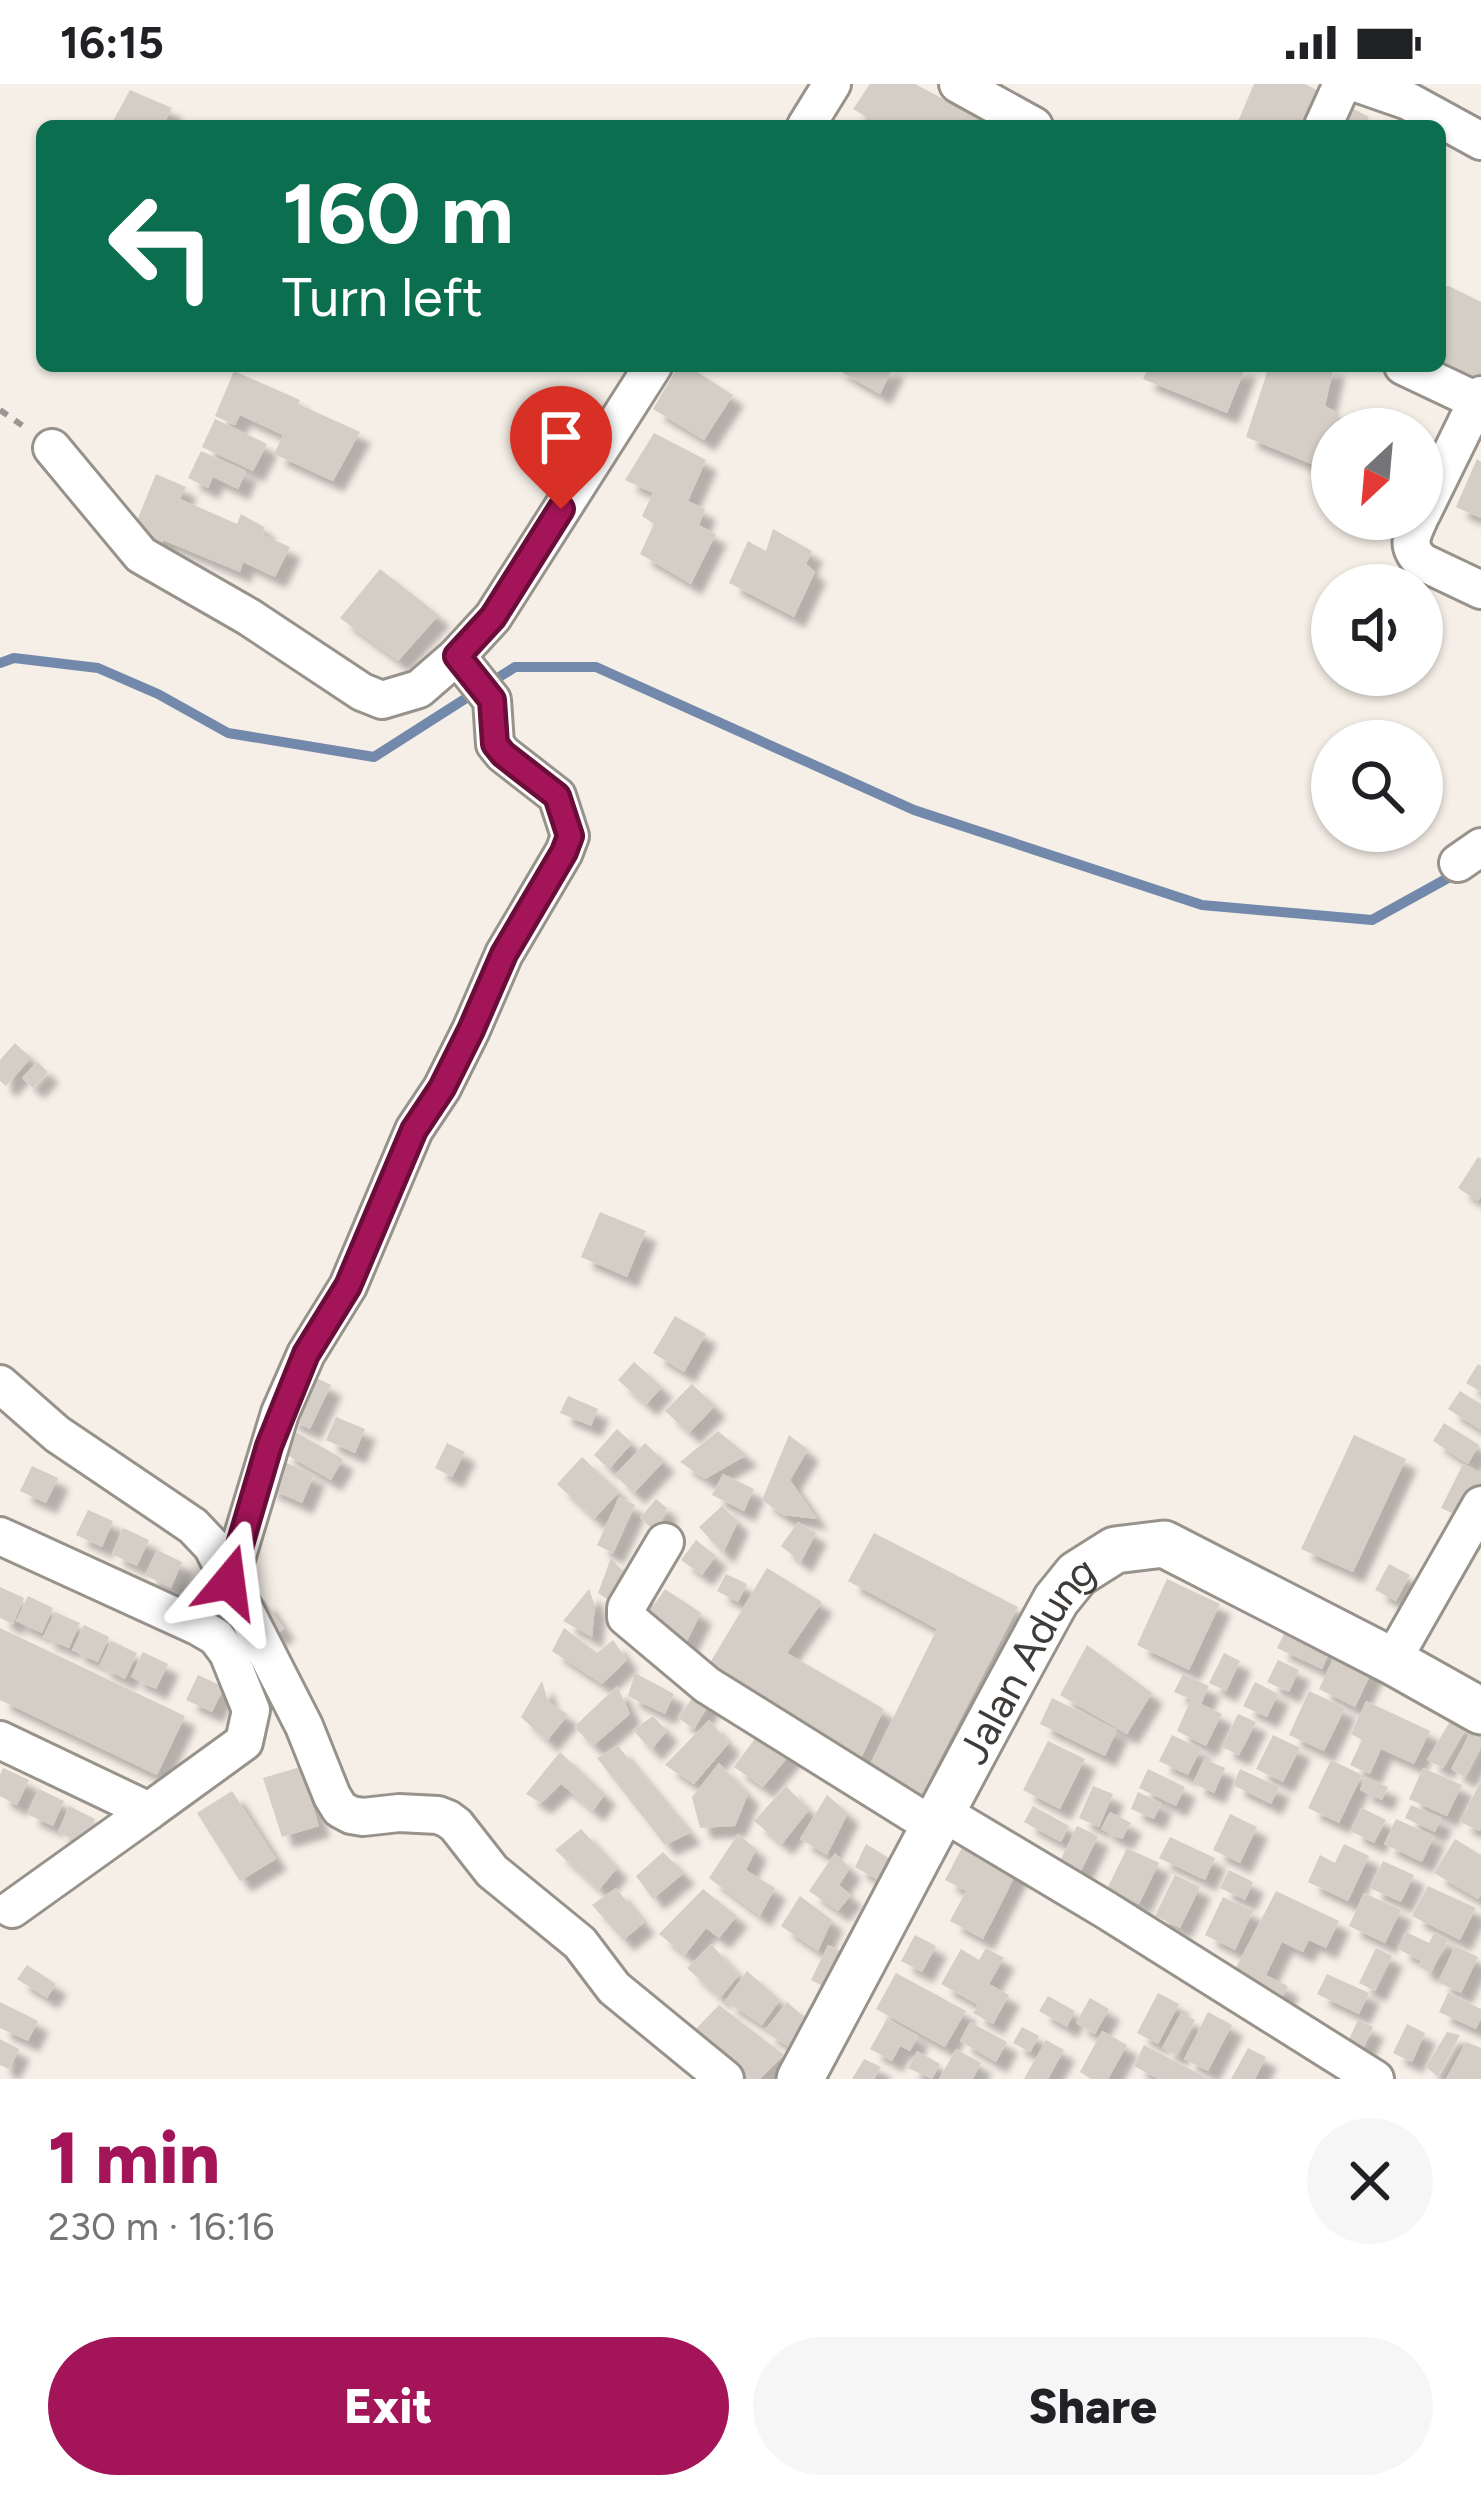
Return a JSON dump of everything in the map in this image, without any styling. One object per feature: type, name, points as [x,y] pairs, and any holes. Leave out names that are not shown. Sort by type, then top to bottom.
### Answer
[{"type":"main road","name":"Jalan Adung","points":[[800,2079],[1056,1600],[1078,1574],[1115,1550],[1164,1544],[1481,1711]]},
{"type":"street","points":[[810,120],[832,84]]},
{"type":"street","points":[[958,84],[1023,120]]},
{"type":"street","points":[[1326,120],[1342,84]]},
{"type":"street","points":[[1359,84],[1408,101],[1443,120]]},
{"type":"street","points":[[1446,122],[1481,141]]},
{"type":"street","points":[[52,448],[141,555],[382,700],[419,689],[461,661],[649,372]]},
{"type":"street","points":[[1416,372],[1479,398],[1443,471]]},
{"type":"street","points":[[1411,540],[1422,562],[1481,590]]},
{"type":"street","points":[[229,1582],[280,1413],[306,1354],[348,1286],[414,1130],[442,1088],[504,954],[570,836],[557,796],[495,744],[492,700],[461,661]]},
{"type":"street","points":[[0,1384],[57,1434],[193,1526],[212,1546],[304,1726],[340,1809],[363,1816],[438,1815],[457,1825],[492,1870],[580,1942],[614,1988],[725,2079]]},
{"type":"street","points":[[1392,1661],[1481,1505]]},
{"type":"street","points":[[0,1536],[216,1637],[228,1653],[251,1710],[244,1742],[4,1912]]},
{"type":"street","points":[[665,1542],[626,1608],[626,1617],[707,1685],[937,1819],[1106,1910],[1376,2079]]},
{"type":"street","points":[[0,1740],[149,1810]]},
{"type":"building","points":[[870,84],[915,84],[983,120],[872,120],[853,109]]},
{"type":"building","points":[[1254,84],[1305,84],[1369,117],[1367,120],[1239,120]]},
{"type":"building","points":[[130,90],[172,108],[166,120],[114,120]]},
{"type":"building","points":[[1446,286],[1481,302],[1481,376],[1476,384],[1446,369]]},
{"type":"building","points":[[236,372],[360,432],[333,481],[274,454],[283,435],[240,415],[235,425],[215,416]]},
{"type":"building","points":[[675,372],[697,372],[733,395],[704,440],[653,409]]},
{"type":"building","points":[[842,372],[891,372],[880,394]]},
{"type":"building","points":[[1146,372],[1244,372],[1227,413],[1143,379]]},
{"type":"building","points":[[1267,372],[1333,372],[1325,406],[1329,408],[1311,408],[1311,464],[1246,437]]},
{"type":"building","points":[[215,419],[267,444],[253,471],[202,447]]},
{"type":"building","points":[[654,433],[706,460],[688,501],[705,509],[699,525],[716,534],[691,584],[640,554],[654,524],[642,516],[653,493],[625,480]]},
{"type":"building","points":[[201,451],[246,471],[238,489],[213,477],[208,488],[188,478]]},
{"type":"building","points":[[1477,459],[1481,462],[1481,518],[1456,507]]},
{"type":"building","points":[[156,474],[186,487],[180,499],[237,524],[241,514],[264,527],[263,535],[290,547],[275,577],[243,562],[240,572],[163,540],[151,569],[123,555]]},
{"type":"building","points":[[773,529],[812,551],[806,564],[815,572],[794,617],[729,583],[748,541],[766,551]]},
{"type":"building","points":[[380,569],[439,615],[398,661],[340,618]]},
{"type":"building","points":[[15,1043],[31,1058],[6,1086],[0,1081],[0,1060]]},
{"type":"building","points":[[37,1062],[48,1072],[33,1088],[22,1078]]},
{"type":"building","points":[[1478,1157],[1481,1197],[1478,1201],[1458,1188]]},
{"type":"building","points":[[600,1212],[646,1231],[627,1277],[581,1257]]},
{"type":"building","points":[[675,1316],[706,1334],[684,1372],[653,1353]]},
{"type":"building","points":[[634,1362],[662,1387],[646,1405],[618,1380]]},
{"type":"building","points":[[1481,1366],[1481,1392],[1466,1383]]},
{"type":"building","points":[[308,1374],[331,1385],[310,1429],[286,1418]]},
{"type":"building","points":[[692,1384],[715,1406],[689,1433],[665,1411]]},
{"type":"building","points":[[1460,1391],[1481,1404],[1481,1430],[1448,1409]]},
{"type":"building","points":[[568,1396],[598,1409],[591,1426],[560,1413]]},
{"type":"building","points":[[336,1417],[365,1429],[355,1453],[326,1440]]},
{"type":"building","points":[[1444,1423],[1479,1445],[1468,1464],[1433,1441]]},
{"type":"building","points":[[617,1429],[632,1443],[609,1469],[594,1455]]},
{"type":"building","points":[[294,1431],[343,1459],[331,1480],[282,1452]]},
{"type":"building","points":[[718,1431],[747,1455],[705,1479],[680,1462]]},
{"type":"building","points":[[789,1435],[808,1450],[790,1480],[817,1519],[783,1515],[762,1500]]},
{"type":"building","points":[[1354,1435],[1406,1459],[1353,1572],[1301,1549]]},
{"type":"building","points":[[447,1443],[465,1452],[452,1477],[435,1468]]},
{"type":"building","points":[[645,1443],[664,1461],[634,1493],[615,1475]]},
{"type":"building","points":[[582,1457],[619,1492],[594,1519],[557,1484]]},
{"type":"building","points":[[278,1459],[314,1475],[302,1503],[266,1487]]},
{"type":"building","points":[[1463,1464],[1481,1473],[1481,1481],[1463,1518],[1441,1508]]},
{"type":"building","points":[[32,1466],[58,1478],[46,1503],[20,1491]]},
{"type":"building","points":[[723,1474],[754,1489],[744,1511],[712,1495]]},
{"type":"building","points":[[619,1497],[635,1505],[613,1553],[597,1545]]},
{"type":"building","points":[[656,1499],[667,1508],[657,1533],[640,1518]]},
{"type":"building","points":[[722,1506],[738,1522],[723,1553],[699,1527]]},
{"type":"building","points":[[88,1510],[113,1521],[102,1547],[76,1535]]},
{"type":"building","points":[[798,1522],[816,1533],[801,1562],[781,1546]]},
{"type":"building","points":[[123,1528],[149,1540],[137,1566],[112,1554]]},
{"type":"building","points":[[874,1533],[1018,1607],[914,1809],[863,1779],[937,1629],[848,1581]]},
{"type":"building","points":[[696,1540],[716,1556],[702,1575],[681,1560]]},
{"type":"building","points":[[157,1550],[182,1562],[171,1588],[145,1575]]},
{"type":"building","points":[[611,1558],[647,1598],[635,1618],[598,1593]]},
{"type":"building","points":[[1389,1564],[1410,1575],[1396,1601],[1375,1590]]},
{"type":"building","points":[[767,1568],[822,1602],[787,1653],[884,1709],[856,1769],[705,1671]]},
{"type":"building","points":[[726,1574],[747,1584],[738,1602],[717,1591]]},
{"type":"building","points":[[1167,1579],[1220,1604],[1189,1670],[1137,1645]]},
{"type":"building","points":[[0,1587],[24,1598],[13,1624],[0,1618]]},
{"type":"building","points":[[589,1589],[595,1606],[592,1637],[563,1621]]},
{"type":"building","points":[[665,1589],[701,1613],[685,1645],[642,1622]]},
{"type":"building","points":[[28,1596],[53,1608],[42,1633],[16,1621]]},
{"type":"building","points":[[264,1599],[284,1629],[272,1637],[252,1607]]},
{"type":"building","points":[[55,1612],[80,1623],[69,1648],[43,1637]]},
{"type":"building","points":[[84,1625],[109,1637],[98,1662],[72,1650]]},
{"type":"building","points":[[0,1628],[185,1716],[157,1775],[0,1700]]},
{"type":"building","points":[[564,1628],[597,1653],[613,1640],[627,1660],[602,1684],[552,1651]]},
{"type":"building","points":[[1287,1628],[1331,1649],[1322,1669],[1277,1648]]},
{"type":"building","points":[[111,1641],[137,1653],[125,1679],[99,1666]]},
{"type":"building","points":[[1087,1645],[1152,1693],[1127,1734],[1060,1695]]},
{"type":"building","points":[[1337,1650],[1374,1667],[1355,1707],[1319,1689]]},
{"type":"building","points":[[143,1652],[168,1664],[156,1689],[131,1677]]},
{"type":"building","points":[[1224,1653],[1240,1661],[1226,1691],[1209,1683]]},
{"type":"building","points":[[1278,1660],[1299,1670],[1289,1692],[1267,1682]]},
{"type":"building","points":[[635,1673],[674,1694],[665,1714],[628,1696]]},
{"type":"building","points":[[1183,1674],[1209,1686],[1201,1704],[1222,1714],[1206,1746],[1177,1731],[1191,1699],[1174,1692]]},
{"type":"building","points":[[198,1675],[224,1687],[212,1712],[186,1700]]},
{"type":"building","points":[[542,1681],[548,1701],[568,1715],[547,1741],[521,1717]]},
{"type":"building","points":[[1255,1682],[1278,1694],[1267,1717],[1243,1706]]},
{"type":"building","points":[[617,1686],[630,1714],[593,1746],[574,1727]]},
{"type":"building","points":[[1309,1691],[1345,1708],[1324,1751],[1289,1735]]},
{"type":"building","points":[[695,1694],[714,1694],[694,1729],[678,1718]]},
{"type":"building","points":[[1052,1698],[1117,1730],[1105,1756],[1040,1724]]},
{"type":"building","points":[[1366,1701],[1430,1731],[1414,1764],[1381,1749],[1370,1774],[1350,1765],[1362,1740],[1351,1734]]},
{"type":"building","points":[[1238,1714],[1256,1722],[1239,1755],[1222,1747]]},
{"type":"building","points":[[653,1716],[667,1731],[651,1750],[633,1730]]},
{"type":"building","points":[[1452,1718],[1467,1727],[1443,1768],[1427,1760]]},
{"type":"building","points":[[709,1720],[729,1743],[694,1784],[665,1765]]},
{"type":"building","points":[[762,1729],[792,1752],[763,1787],[734,1767]]},
{"type":"building","points":[[1472,1729],[1481,1733],[1481,1746],[1465,1777],[1451,1769]]},
{"type":"building","points":[[1172,1735],[1201,1749],[1188,1775],[1159,1761]]},
{"type":"building","points":[[1273,1735],[1300,1748],[1283,1782],[1256,1769]]},
{"type":"building","points":[[1048,1741],[1085,1759],[1060,1809],[1023,1790]]},
{"type":"building","points":[[618,1746],[690,1833],[665,1845],[597,1758]]},
{"type":"building","points":[[560,1752],[605,1794],[593,1811],[561,1784],[541,1803],[526,1794]]},
{"type":"building","points":[[1204,1759],[1225,1768],[1214,1793],[1193,1783]]},
{"type":"building","points":[[1331,1760],[1362,1775],[1339,1823],[1308,1808]]},
{"type":"building","points":[[719,1763],[748,1794],[735,1826],[700,1828],[692,1797]]},
{"type":"building","points":[[300,1767],[319,1826],[282,1837],[263,1778]]},
{"type":"building","points":[[3,1768],[29,1780],[17,1805],[0,1796]]},
{"type":"building","points":[[1423,1768],[1462,1785],[1447,1816],[1409,1799]]},
{"type":"building","points":[[1148,1769],[1185,1787],[1176,1806],[1139,1788]]},
{"type":"building","points":[[1240,1769],[1279,1787],[1271,1804],[1233,1785]]},
{"type":"building","points":[[1365,1777],[1388,1787],[1382,1800],[1360,1790]]},
{"type":"building","points":[[1481,1781],[1481,1828],[1480,1831],[1460,1822]]},
{"type":"building","points":[[786,1786],[809,1810],[782,1844],[754,1821]]},
{"type":"building","points":[[1093,1786],[1113,1794],[1099,1827],[1079,1818]]},
{"type":"building","points":[[39,1789],[64,1801],[53,1826],[27,1814]]},
{"type":"building","points":[[232,1791],[276,1859],[240,1881],[197,1813]]},
{"type":"building","points":[[1138,1792],[1161,1803],[1154,1819],[1131,1809]]},
{"type":"building","points":[[827,1795],[848,1813],[827,1855],[800,1839]]},
{"type":"building","points":[[1411,1805],[1441,1818],[1435,1832],[1405,1818]]},
{"type":"building","points":[[69,1806],[95,1819],[83,1844],[58,1832]]},
{"type":"building","points":[[1033,1806],[1069,1826],[1061,1842],[1024,1822]]},
{"type":"building","points":[[1362,1808],[1386,1820],[1374,1843],[1351,1831]]},
{"type":"building","points":[[1110,1812],[1131,1823],[1122,1839],[1101,1829]]},
{"type":"building","points":[[1230,1814],[1257,1827],[1240,1863],[1213,1850]]},
{"type":"building","points":[[1396,1819],[1434,1836],[1422,1862],[1384,1844]]},
{"type":"building","points":[[1077,1826],[1098,1836],[1080,1873],[1059,1863]]},
{"type":"building","points":[[581,1829],[617,1868],[599,1890],[555,1850]]},
{"type":"building","points":[[738,1834],[756,1849],[746,1870],[775,1888],[760,1916],[709,1878]]},
{"type":"building","points":[[1170,1837],[1215,1858],[1205,1880],[1159,1858]]},
{"type":"building","points":[[1455,1839],[1481,1855],[1478,1899],[1434,1873]]},
{"type":"building","points":[[966,1840],[1019,1868],[983,1939],[950,1921],[966,1891],[945,1880]]},
{"type":"building","points":[[866,1844],[892,1860],[882,1882],[855,1867]]},
{"type":"building","points":[[1344,1844],[1369,1856],[1348,1901],[1308,1882],[1320,1855],[1335,1863]]},
{"type":"building","points":[[1127,1848],[1159,1863],[1139,1904],[1107,1889]]},
{"type":"building","points":[[663,1852],[684,1873],[653,1899],[636,1876]]},
{"type":"building","points":[[835,1853],[850,1868],[839,1885],[851,1895],[838,1911],[809,1891]]},
{"type":"building","points":[[1383,1861],[1414,1875],[1401,1902],[1370,1888]]},
{"type":"building","points":[[1229,1870],[1253,1882],[1245,1900],[1220,1888]]},
{"type":"building","points":[[1175,1875],[1200,1887],[1180,1928],[1155,1916]]},
{"type":"building","points":[[1428,1886],[1476,1908],[1460,1940],[1412,1916]]},
{"type":"building","points":[[616,1888],[644,1923],[623,1940],[592,1905]]},
{"type":"building","points":[[703,1889],[737,1916],[719,1938],[706,1928],[685,1955],[659,1934]]},
{"type":"building","points":[[1276,1891],[1339,1921],[1326,1948],[1309,1940],[1303,1952],[1282,1942],[1266,1975],[1288,1986],[1277,2009],[1227,1985]]},
{"type":"building","points":[[1364,1893],[1401,1910],[1385,1943],[1349,1926]]},
{"type":"building","points":[[800,1896],[832,1920],[818,1951],[781,1926]]},
{"type":"building","points":[[1223,1897],[1253,1911],[1235,1950],[1205,1935]]},
{"type":"building","points":[[1406,1932],[1429,1943],[1434,1933],[1448,1940],[1431,1973],[1418,1966],[1421,1961],[1398,1949]]},
{"type":"building","points":[[915,1935],[936,1946],[922,1972],[901,1961]]},
{"type":"building","points":[[711,1944],[739,1975],[720,1998],[687,1968]]},
{"type":"building","points":[[828,1945],[854,1957],[837,1993],[811,1980]]},
{"type":"building","points":[[1455,1946],[1478,1957],[1461,1993],[1438,1982]]},
{"type":"building","points":[[986,1948],[1004,1958],[989,1984],[1009,1995],[993,2024],[973,2013],[978,2005],[941,1984],[961,1949],[979,1960]]},
{"type":"building","points":[[1376,1948],[1392,1956],[1375,1991],[1359,1983]]},
{"type":"building","points":[[27,1965],[56,1984],[47,1998],[17,1979]]},
{"type":"building","points":[[747,1971],[780,2000],[762,2025],[725,2001]]},
{"type":"building","points":[[896,1973],[966,2011],[945,2047],[876,2009]]},
{"type":"building","points":[[1327,1974],[1369,1993],[1359,2014],[1317,1994]]},
{"type":"building","points":[[1158,1993],[1179,2004],[1158,2044],[1137,2033]]},
{"type":"building","points":[[1448,1993],[1481,2009],[1476,2029],[1439,2012]]},
{"type":"building","points":[[1048,1996],[1075,2011],[1067,2027],[1039,2011]]},
{"type":"building","points":[[1090,1998],[1109,2009],[1095,2034],[1076,2023]]},
{"type":"building","points":[[0,2002],[38,2021],[28,2041],[0,2028]]},
{"type":"building","points":[[787,2002],[813,2025],[797,2052],[764,2031]]},
{"type":"building","points":[[719,2005],[784,2055],[760,2079],[733,2079],[685,2040]]},
{"type":"building","points":[[1208,2012],[1232,2025],[1208,2071],[1184,2059]]},
{"type":"building","points":[[1181,2013],[1195,2020],[1177,2055],[1162,2048]]},
{"type":"building","points":[[887,2019],[918,2036],[910,2051],[900,2046],[892,2061],[870,2049]]},
{"type":"building","points":[[1358,2020],[1373,2027],[1358,2059],[1343,2052]]},
{"type":"building","points":[[970,2022],[1007,2042],[996,2062],[960,2041]]},
{"type":"building","points":[[1407,2024],[1425,2033],[1412,2062],[1393,2053]]},
{"type":"building","points":[[1022,2027],[1039,2036],[1030,2052],[1013,2043]]},
{"type":"building","points":[[1102,2031],[1127,2045],[1108,2079],[1091,2079],[1080,2072]]},
{"type":"building","points":[[1447,2032],[1460,2035],[1438,2077],[1426,2067]]},
{"type":"building","points":[[0,2039],[19,2049],[9,2069],[0,2065]]},
{"type":"building","points":[[1046,2040],[1064,2050],[1048,2079],[1024,2079]]},
{"type":"building","points":[[1466,2042],[1481,2048],[1481,2079],[1446,2079]]},
{"type":"building","points":[[1144,2045],[1209,2079],[1158,2079],[1134,2066]]},
{"type":"building","points":[[1248,2048],[1266,2057],[1255,2079],[1231,2079]]},
{"type":"building","points":[[956,2049],[981,2063],[973,2079],[939,2079]]},
{"type":"building","points":[[917,2051],[940,2064],[932,2079],[908,2068]]},
{"type":"building","points":[[864,2059],[881,2067],[874,2079],[852,2079]]},
{"type":"waterway","points":[[0,663],[14,658],[98,668],[228,733],[374,757],[515,667],[596,667],[914,810],[1202,905],[1372,920],[1457,873]]},
{"type":"route","points":[[229,1582],[280,1413],[306,1354],[348,1286],[414,1130],[442,1088],[504,954],[570,836],[557,796],[495,744],[492,700],[457,656],[493,617],[561,509]]}]
